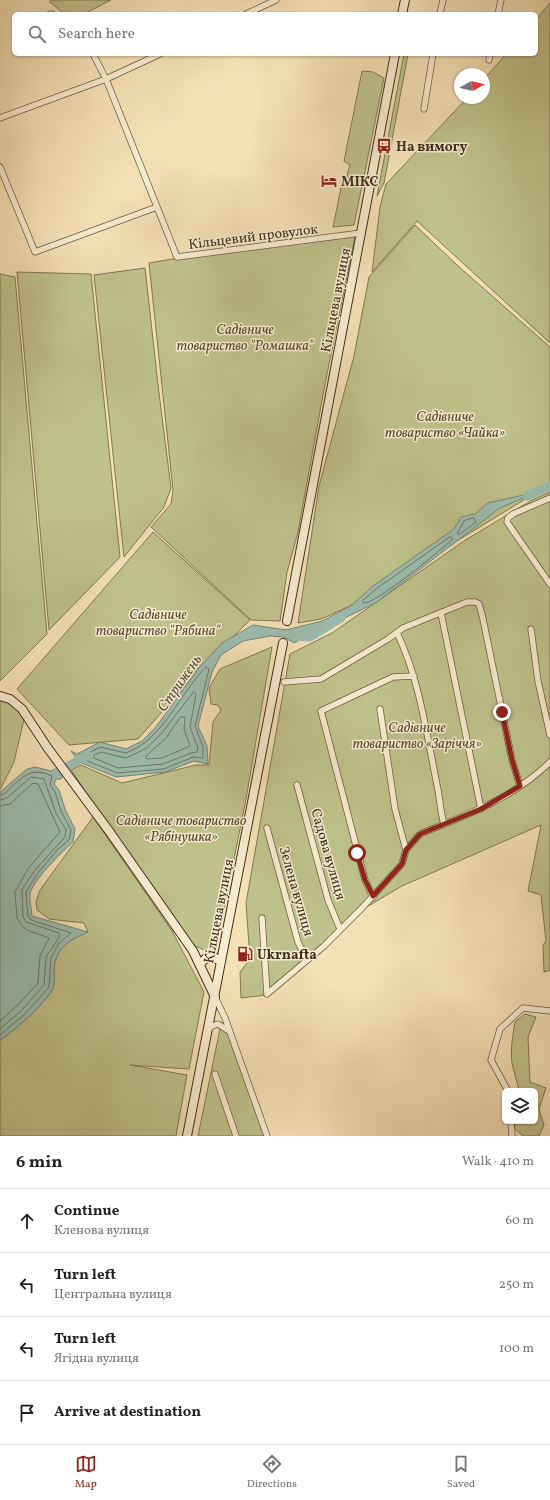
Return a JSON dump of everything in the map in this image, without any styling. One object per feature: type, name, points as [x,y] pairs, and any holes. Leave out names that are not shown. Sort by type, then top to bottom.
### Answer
[{"type":"main road","points":[[402,12],[405,0]]},
{"type":"main road","name":"Кільцева вулиця","points":[[287,621],[394,56]]},
{"type":"main road","name":"Кільцева вулиця","points":[[187,1136],[283,643]]},
{"type":"main road","points":[[0,696],[10,699],[22,709],[193,951],[215,997]]},
{"type":"main road","points":[[193,951],[207,957],[214,957],[221,962]]},
{"type":"main road","points":[[200,964],[207,957]]},
{"type":"street","points":[[250,12],[276,0]]},
{"type":"street","points":[[440,12],[443,0]]},
{"type":"street","points":[[498,12],[501,0]]},
{"type":"street","name":"Кільцевий провулок","points":[[94,56],[106,80],[178,257],[360,233]]},
{"type":"street","points":[[0,118],[106,80],[156,56]]},
{"type":"street","points":[[424,108],[433,56]]},
{"type":"street","points":[[0,167],[35,252],[157,207]]},
{"type":"street","points":[[550,498],[513,514],[508,518],[507,522],[550,584]]},
{"type":"street","points":[[284,682],[321,679],[403,628],[455,606],[467,602],[475,602],[479,604],[483,619],[512,760],[520,786]]},
{"type":"street","points":[[441,613],[481,809]]},
{"type":"street","points":[[531,629],[538,681],[550,735]]},
{"type":"street","points":[[397,633],[404,646],[414,676],[438,786],[440,812],[444,824]]},
{"type":"street","points":[[373,896],[363,874],[321,712],[393,677],[414,676]]},
{"type":"street","points":[[380,709],[394,802],[406,850]]},
{"type":"street","points":[[262,918],[267,994],[307,960],[373,896],[402,864],[406,850],[420,834],[481,809],[535,777],[550,762]]},
{"type":"street","name":"Садова вулиця","points":[[297,785],[328,900],[340,929]]},
{"type":"street","name":"Зелена вулиця","points":[[267,828],[298,942],[307,960]]},
{"type":"street","points":[[215,997],[221,1008],[267,1136]]},
{"type":"street","points":[[506,1088],[491,1060],[500,1029],[523,1008],[550,1011]]},
{"type":"street","points":[[206,1035],[212,1026],[218,1024],[229,1031]]},
{"type":"street","points":[[215,1074],[236,1136]]},
{"type":"street","points":[[511,1124],[512,1136]]},
{"type":"green space","points":[[50,0],[111,0],[88,12],[62,12],[50,2]]},
{"type":"green space","points":[[550,3],[550,343],[417,221],[372,272],[380,207],[386,184],[461,104],[490,104],[490,72],[504,56],[538,56],[538,17]]},
{"type":"green space","points":[[404,56],[408,56],[384,183],[377,196]]},
{"type":"green space","points":[[362,71],[373,72],[384,78],[354,225],[333,227],[341,188],[347,176],[350,165],[344,161]]},
{"type":"green space","name":"Садівниче товариство «Чайка»","points":[[415,225],[457,265],[550,347],[550,484],[352,605],[321,619],[298,623],[319,486],[354,356],[369,277]]},
{"type":"green space","name":"Садівниче товариство \"Ромашка\"","points":[[356,232],[325,384],[298,532],[287,572],[280,621],[251,620],[151,527],[171,504],[173,490],[149,263],[248,246]]},
{"type":"green space","points":[[145,268],[171,488],[164,507],[124,557],[94,275]]},
{"type":"green space","points":[[17,272],[91,274],[120,557],[49,630]]},
{"type":"green space","points":[[0,274],[15,277],[47,634],[0,681]]},
{"type":"green space","name":"Садівниче товариство «Заріччя»","points":[[550,492],[550,970],[544,972],[543,945],[546,941],[541,895],[528,891],[541,825],[402,886],[363,909],[267,995],[241,998],[240,972],[250,959],[246,903],[290,654],[332,633],[464,541],[532,500]]},
{"type":"green space","name":"Садівниче товариство \"Рябина\"","points":[[153,532],[250,620],[192,678],[138,739],[69,745],[17,689]]},
{"type":"green space","name":"Садівниче товариство «Рябінушка»","points":[[272,647],[246,799],[222,919],[209,952],[191,944],[71,770],[81,765],[122,783],[196,765],[209,765],[213,722],[221,710],[218,705],[211,704],[209,688],[220,669]]},
{"type":"green space","points":[[0,696],[25,715],[14,762],[0,790]]},
{"type":"green space","points":[[93,817],[172,931],[204,992],[189,1069],[130,1065],[187,1075],[176,1136],[0,1136],[0,1040],[29,1016],[50,994],[54,984],[55,962],[60,950],[75,938],[88,932],[84,923],[49,919],[37,910],[36,902],[40,890]]},
{"type":"green space","points":[[525,1014],[536,1017],[528,1037],[530,1082],[546,1088],[539,1109],[544,1125],[539,1136],[523,1136],[514,1128],[515,1124],[538,1124],[538,1088],[518,1088],[513,1067],[511,1053],[515,1022]]},
{"type":"green space","points":[[221,1024],[229,1031],[266,1136],[198,1136]]},
{"type":"water","points":[[537,492],[500,508],[377,602],[294,643],[284,637],[270,636],[243,641],[221,655],[212,672],[198,726],[207,746],[208,764],[194,761],[165,772],[116,777],[79,762],[71,751],[77,754],[100,742],[126,749],[142,741],[155,728],[199,668],[222,643],[253,625],[286,630],[322,621],[352,605],[373,586],[454,529],[461,517],[475,514],[488,503]]},
{"type":"water","points":[[35,767],[51,771],[58,767],[63,775],[61,779],[56,779],[54,784],[59,790],[65,809],[75,829],[73,842],[48,866],[32,888],[30,897],[32,916],[88,932],[75,938],[60,950],[55,962],[54,984],[50,994],[29,1016],[0,1040],[0,792],[27,769]]},
{"type":"waterway","name":"Стрижень","points":[[527,496],[550,486]]},
{"type":"waterway","name":"Стрижень","points":[[293,636],[310,637],[341,618]]},
{"type":"waterway","name":"Стрижень","points":[[56,773],[88,755]]},
{"type":"place","name":"На вимогу","points":[[384,146]]},
{"type":"place","name":"МІКС","points":[[329,181]]},
{"type":"place","name":"Ukrnafta","points":[[245,954]]},
{"type":"route","points":[[357,853],[365,880],[373,896],[402,864],[406,850],[413,839],[420,834],[481,809],[520,786],[512,760],[502,712]]}]
